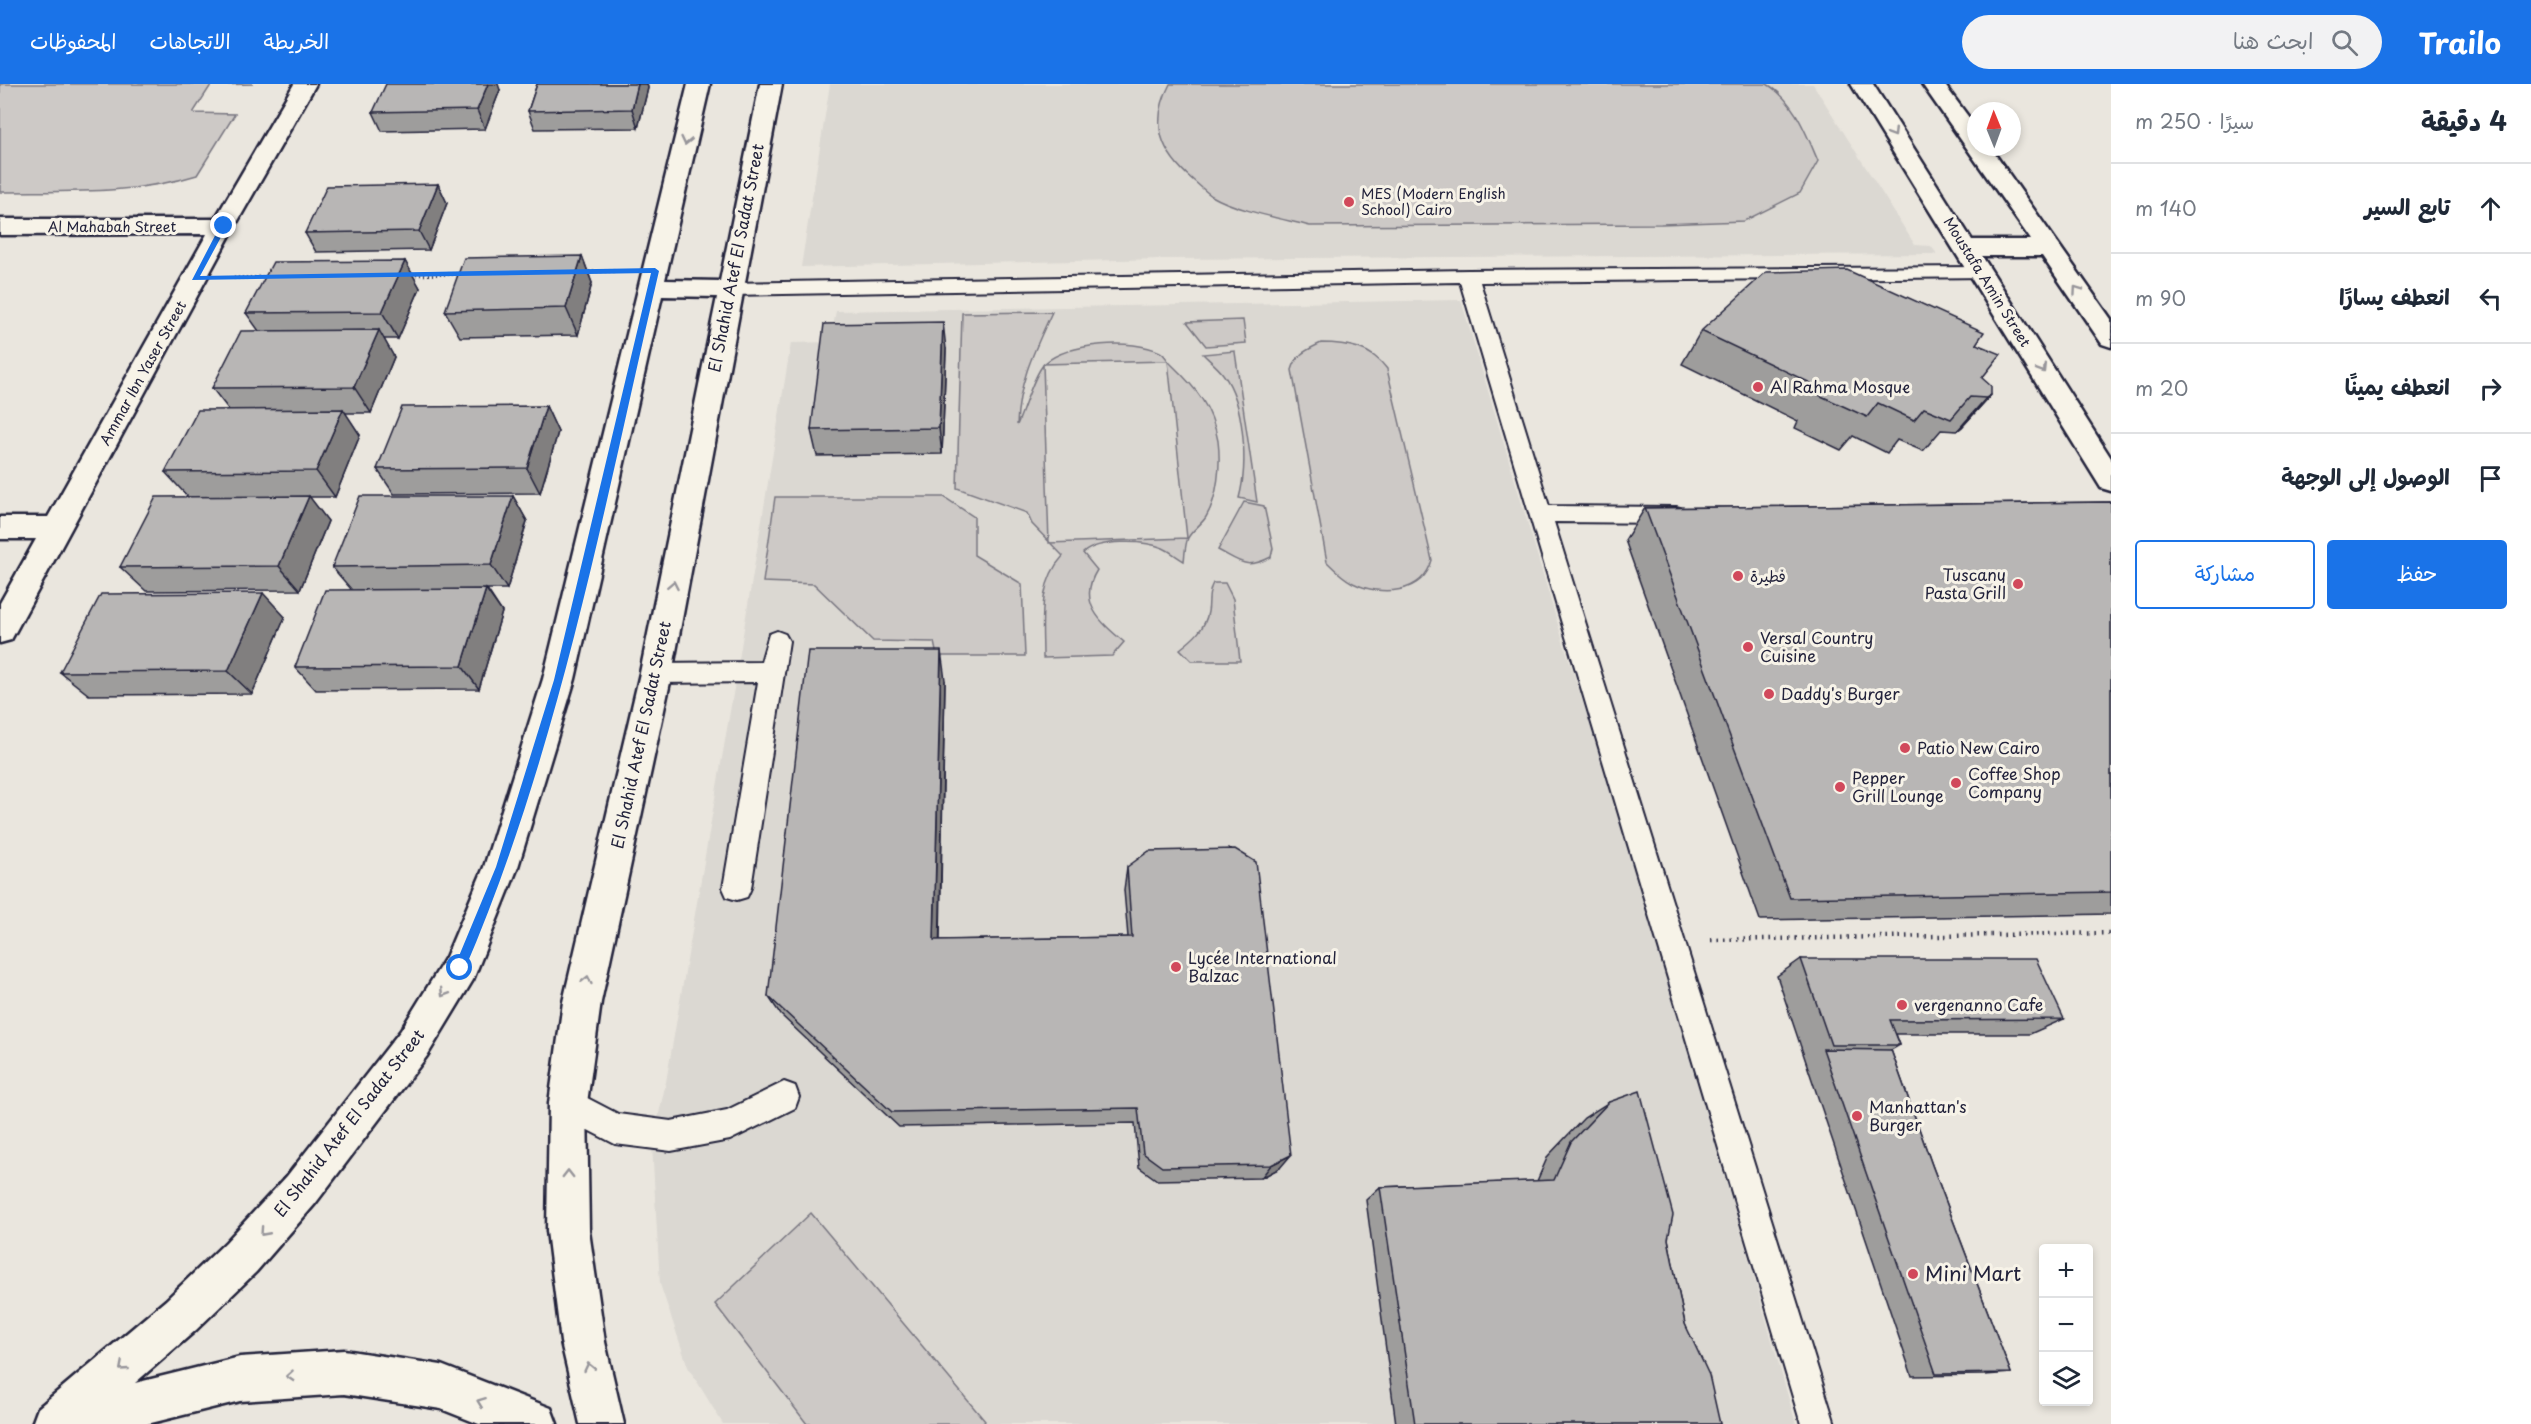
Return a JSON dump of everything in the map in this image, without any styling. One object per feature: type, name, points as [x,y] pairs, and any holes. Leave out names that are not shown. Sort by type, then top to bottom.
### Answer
[{"type":"street","name":"Ammar Ibn Yaser Street","points":[[0,631],[305,84]]},
{"type":"street","name":"El Shahid Atef El Sadat Street","points":[[54,1424],[181,1315],[241,1257],[286,1207],[414,1043],[460,968],[501,867],[559,680],[699,84]]},
{"type":"street","name":"El Shahid Atef El Sadat Street","points":[[602,1424],[583,1342],[568,1231],[568,1103],[582,1002],[656,673],[771,84]]},
{"type":"street","name":"Moustafa Amin Street","points":[[1862,84],[1967,248],[2111,481]]},
{"type":"street","points":[[1933,84],[1967,131]]},
{"type":"street","points":[[1985,156],[2111,338]]},
{"type":"street","name":"Al Mahabah Street","points":[[0,227],[224,226]]},
{"type":"street","points":[[1967,248],[2048,248]]},
{"type":"street","points":[[653,280],[730,289]]},
{"type":"street","points":[[0,528],[58,528]]},
{"type":"street","points":[[89,1424],[131,1406],[240,1379],[344,1372],[441,1387],[535,1424]]},
{"type":"lane","points":[[730,289],[1468,276],[1982,273]]},
{"type":"lane","points":[[1468,276],[1818,1424]]},
{"type":"lane","points":[[1541,514],[1695,515]]},
{"type":"lane","points":[[738,888],[777,641]]},
{"type":"lane","points":[[656,673],[772,672]]},
{"type":"lane","points":[[568,1103],[615,1129],[671,1136],[730,1125],[784,1097]]},
{"type":"path","points":[[584,272],[653,280]]},
{"type":"path","points":[[407,275],[466,274]]},
{"type":"path","points":[[195,279],[277,277]]},
{"type":"path","points":[[1671,940],[2111,933]]},
{"type":"shaded area","points":[[0,84],[253,84],[211,85],[193,113],[235,114],[197,175],[124,189],[0,192]]},
{"type":"shaded area","name":"MES (Modern English School) Cairo","points":[[830,84],[1813,84],[1915,245],[1931,246],[1937,254],[1163,259],[801,267]]},
{"type":"shaded area","points":[[1170,84],[1767,84],[1792,108],[1818,161],[1800,193],[1744,221],[1661,224],[1310,226],[1260,214],[1222,201],[1208,193],[1173,160],[1166,149],[1160,125],[1160,112]]},
{"type":"shaded area","name":"Lycée International Balzac","points":[[1461,300],[1563,641],[1632,852],[1796,1424],[723,1424],[688,1367],[660,1284],[652,1145],[666,1082],[791,343],[830,342],[836,311]]},
{"type":"shaded area","points":[[1052,312],[1024,381],[1017,425],[1033,383],[1043,365],[1049,541],[1032,524],[1027,513],[957,488],[962,313]]},
{"type":"shaded area","points":[[1243,320],[1246,343],[1206,346],[1187,322]]},
{"type":"shaded area","points":[[1321,343],[1349,345],[1366,351],[1387,369],[1432,560],[1420,580],[1410,586],[1388,591],[1364,587],[1346,579],[1327,562],[1292,370],[1300,356]]},
{"type":"shaded area","points":[[1101,345],[1134,345],[1160,352],[1196,390],[1212,418],[1218,441],[1219,470],[1210,509],[1204,520],[1188,538],[1184,561],[1163,548],[1134,542],[1100,545],[1083,553],[1097,570],[1091,581],[1090,602],[1100,619],[1124,642],[1112,656],[1043,658],[1042,617],[1045,591],[1055,567],[1063,556],[1050,543],[1187,538],[1168,361],[1044,364],[1069,351]]},
{"type":"shaded area","points":[[1235,351],[1257,502],[1239,498],[1244,452],[1243,434],[1236,401],[1223,374],[1203,354]]},
{"type":"shaded area","points":[[775,497],[944,497],[974,517],[974,555],[1022,584],[1025,656],[937,656],[934,642],[873,641],[814,584],[763,582]]},
{"type":"shaded area","points":[[1244,502],[1264,506],[1273,548],[1271,557],[1249,564],[1218,550]]},
{"type":"shaded area","points":[[1213,583],[1225,583],[1233,599],[1240,661],[1192,661],[1180,649],[1204,624]]},
{"type":"shaded area","points":[[811,1213],[985,1421],[983,1424],[807,1424],[715,1304]]},
{"type":"building","points":[[386,84],[488,84],[477,110],[373,112]]},
{"type":"building","points":[[537,84],[638,84],[632,109],[528,111]]},
{"type":"building","points":[[438,184],[419,231],[305,233],[327,186]]},
{"type":"building","points":[[582,256],[566,308],[445,311],[464,258]]},
{"type":"building","points":[[405,261],[382,312],[246,313],[273,262]]},
{"type":"building","points":[[1847,270],[1984,332],[1976,344],[2001,354],[1982,378],[1991,386],[1991,395],[1986,398],[1970,397],[1951,419],[1924,408],[1914,420],[1878,403],[1867,417],[1819,395],[1821,388],[1701,331],[1766,272]]},
{"type":"building","points":[[943,322],[939,428],[811,430],[824,324]]},
{"type":"building","points":[[379,330],[354,387],[212,388],[241,331]]},
{"type":"building","points":[[546,406],[527,468],[377,469],[402,407]]},
{"type":"building","points":[[343,409],[316,471],[165,472],[198,410]]},
{"type":"building","points":[[309,496],[279,566],[120,567],[156,497]]},
{"type":"building","points":[[360,496],[513,496],[491,565],[332,567]]},
{"type":"building","name":"Patio New Cairo","points":[[2111,502],[2111,892],[1790,898],[1645,508]]},
{"type":"building","points":[[486,589],[462,666],[295,667],[325,590]]},
{"type":"building","points":[[263,593],[228,671],[60,672],[101,594]]},
{"type":"building","points":[[808,651],[941,651],[934,940],[1132,937],[1127,867],[1149,851],[1235,849],[1256,862],[1291,1155],[1271,1165],[1162,1167],[1143,1153],[1138,1108],[892,1112],[768,996]]},
{"type":"building","name":"vergenanno Cafe","points":[[1801,959],[2036,959],[2064,1019],[1890,1020],[1900,1045],[1831,1045]]},
{"type":"building","points":[[1823,1049],[1891,1050],[2011,1373],[1936,1374]]},
{"type":"building","points":[[1640,1091],[1673,1215],[1668,1239],[1685,1324],[1709,1375],[1720,1424],[1415,1424],[1380,1187],[1554,1180],[1571,1142],[1609,1102]]},
{"type":"place","name":"MES (Modern English School) Cairo","points":[[1349,202]]},
{"type":"place","name":"Al Rahma Mosque","points":[[1758,387]]},
{"type":"place","name":"فطيرة","points":[[1738,576]]},
{"type":"place","name":"Tuscany Pasta Grill","points":[[2018,584]]},
{"type":"place","name":"Versal Country Cuisine","points":[[1748,647]]},
{"type":"place","name":"Daddy's Burger","points":[[1769,694]]},
{"type":"place","name":"Patio New Cairo","points":[[1905,748]]},
{"type":"place","name":"Coffee Shop Company","points":[[1956,783]]},
{"type":"place","name":"Pepper Grill Lounge","points":[[1840,787]]},
{"type":"place","name":"Lycée International Balzac","points":[[1176,967]]},
{"type":"place","name":"vergenanno Cafe","points":[[1902,1005]]},
{"type":"place","name":"Manhattan's Burger","points":[[1857,1116]]},
{"type":"place","name":"Mini Mart","points":[[1913,1274]]},
{"type":"route","points":[[224,226],[195,279],[655,271],[559,680],[501,867],[460,968]]}]
